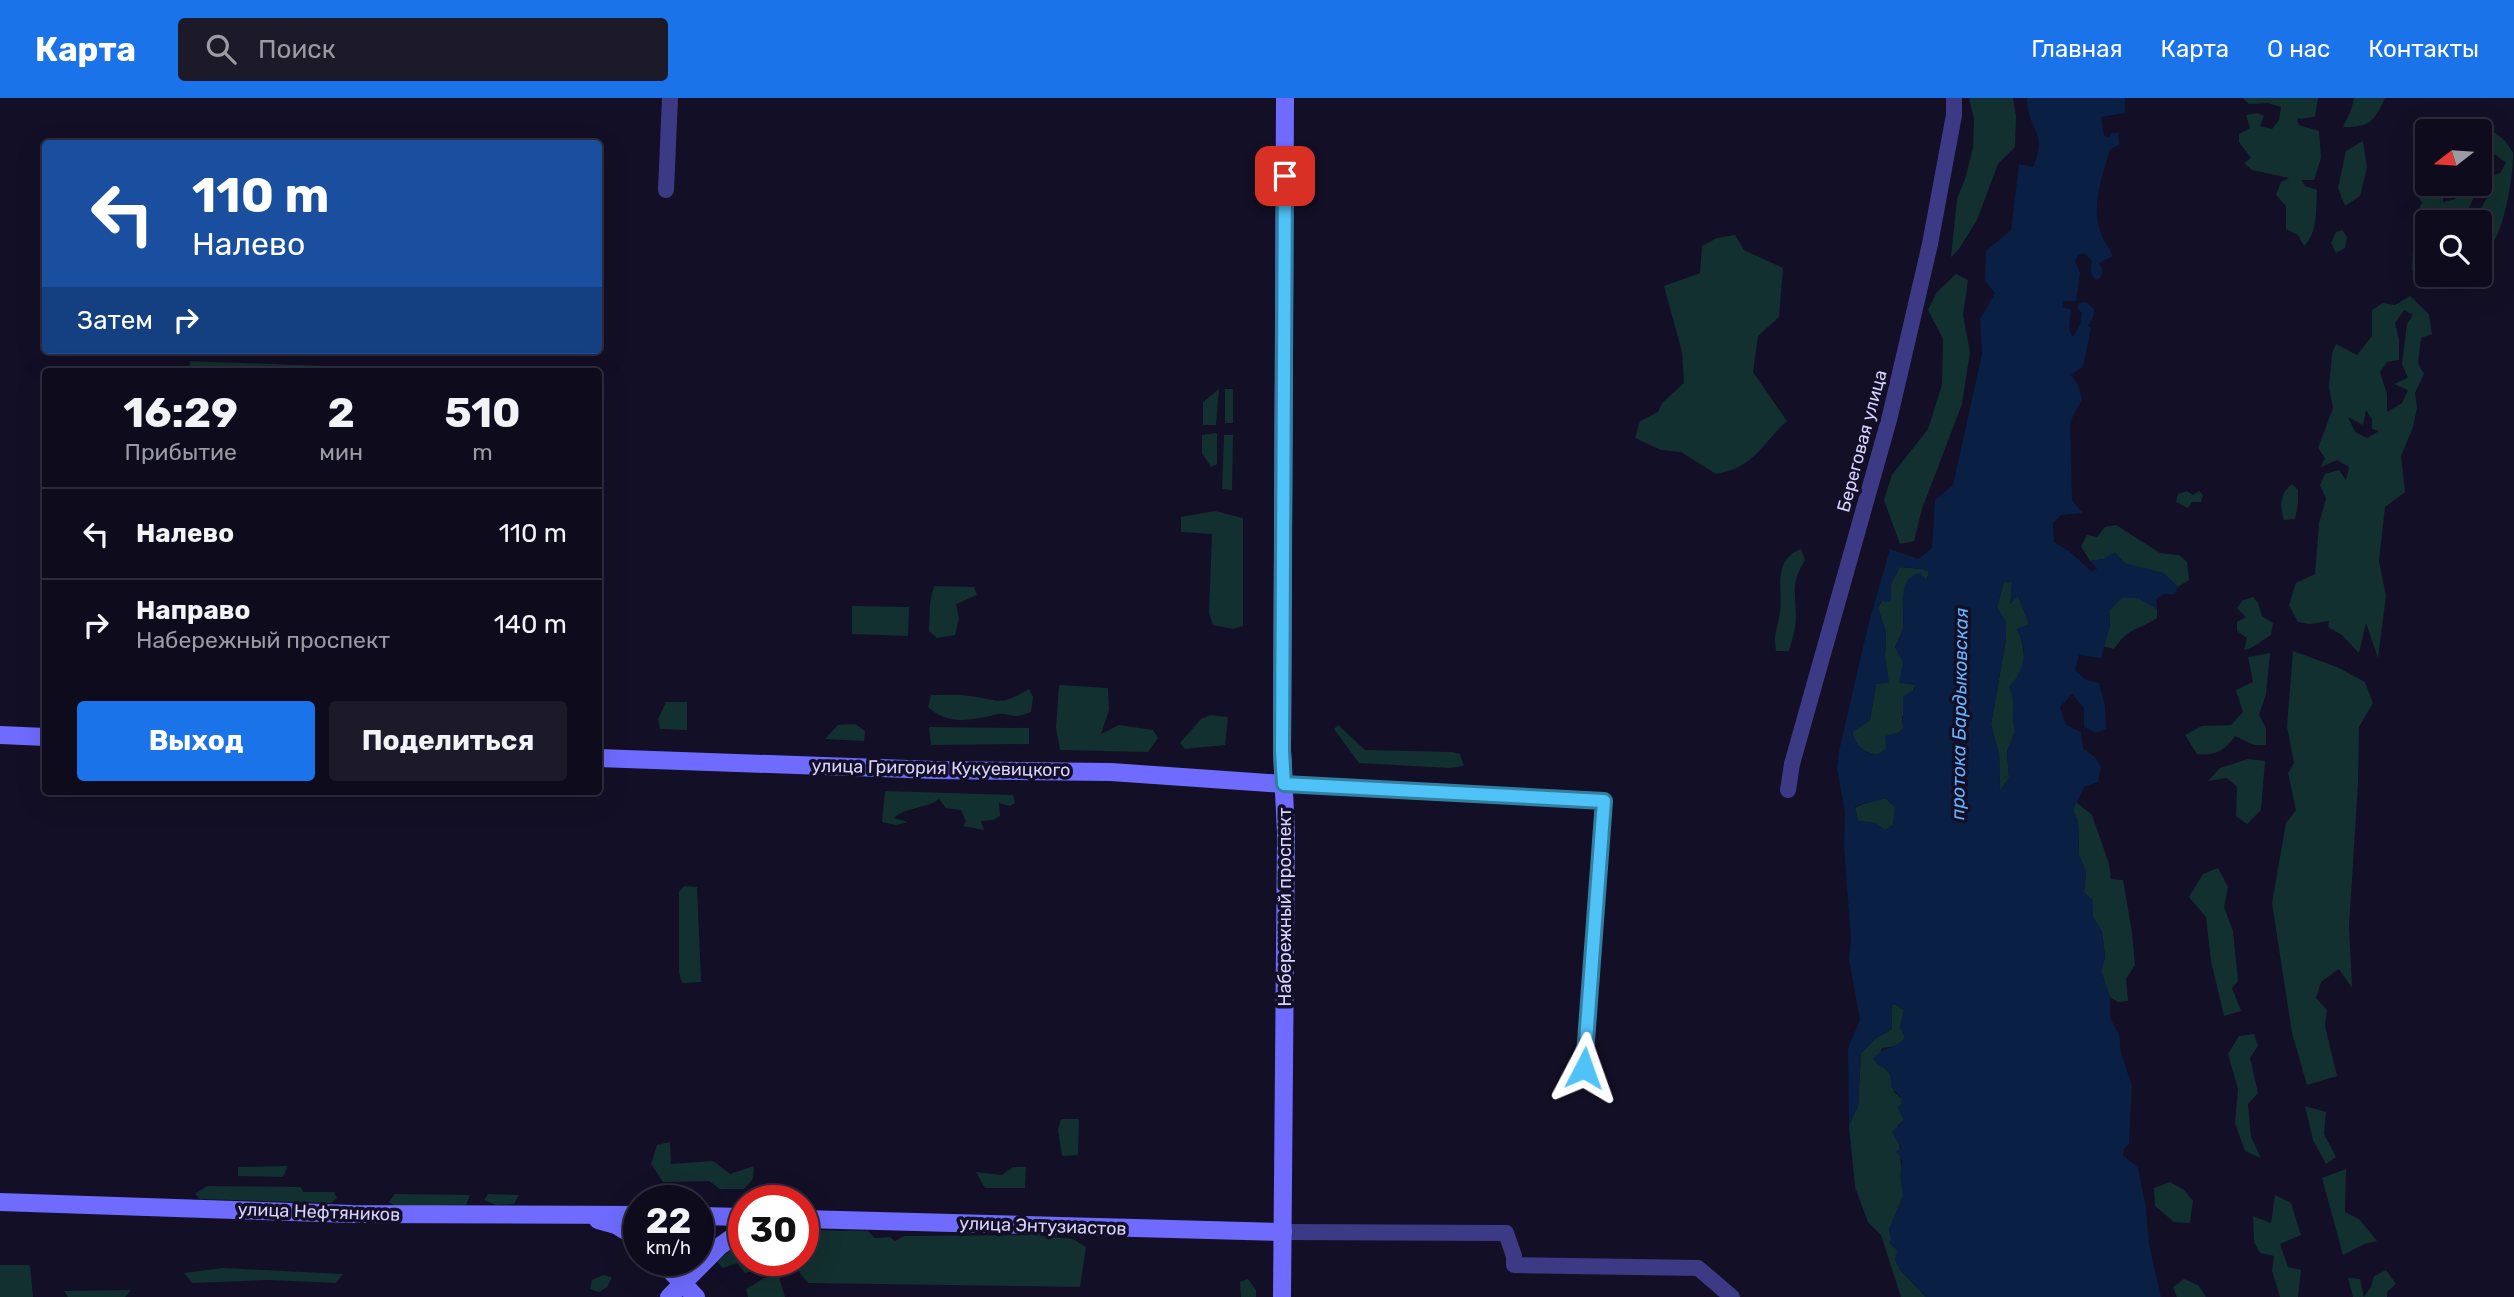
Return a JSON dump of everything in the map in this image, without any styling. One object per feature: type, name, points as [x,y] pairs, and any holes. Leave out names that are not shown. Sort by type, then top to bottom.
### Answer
[{"type":"main road","name":"Набережный проспект","points":[[1282,1297],[1286,860],[1282,751],[1285,98]]},
{"type":"main road","points":[[0,736],[42,737]]},
{"type":"main road","name":"улица Григория Кукуевицкого","points":[[602,758],[935,770],[1111,772],[1284,784]]},
{"type":"main road","name":"улица Нефтяников","points":[[0,1202],[352,1214],[623,1215]]},
{"type":"main road","points":[[578,1214],[623,1229]]},
{"type":"main road","name":"улица Энтузиастов","points":[[819,1219],[1283,1232]]},
{"type":"main road","points":[[669,1297],[728,1240]]},
{"type":"main road","points":[[676,1276],[696,1297]]},
{"type":"street","points":[[666,190],[670,98]]},
{"type":"street","name":"Береговая улица","points":[[1788,790],[1792,764],[1890,416],[1930,244],[1954,115],[1954,98]]},
{"type":"street","points":[[1284,784],[1604,801],[1584,1068]]},
{"type":"street","points":[[1283,1232],[1506,1233],[1514,1256],[1514,1265],[1698,1268],[1732,1297]]},
{"type":"green space","points":[[1969,98],[2013,98],[2016,116],[2015,147],[1998,164],[1977,220],[1951,257],[1957,199],[1973,148],[1974,119]]},
{"type":"green space","points":[[2242,98],[2318,98],[2315,117],[2297,119],[2299,125],[2319,131],[2321,158],[2314,180],[2301,180],[2305,186],[2317,190],[2314,227],[2304,246],[2298,235],[2286,229],[2286,206],[2276,195],[2281,182],[2289,178],[2252,170],[2244,163],[2251,158],[2239,142],[2239,134],[2250,128],[2246,115],[2257,113],[2264,116],[2260,126],[2272,129],[2279,120],[2281,107],[2268,103],[2249,104]]},
{"type":"green space","points":[[2354,98],[2385,98],[2370,122],[2343,127],[2351,110]]},
{"type":"green space","points":[[2492,132],[2505,141],[2513,153],[2508,200],[2492,243],[2492,210],[2480,210],[2488,196],[2492,196],[2492,175],[2500,173],[2506,163],[2492,154]]},
{"type":"green space","points":[[2363,141],[2367,168],[2360,196],[2345,206],[2338,188],[2346,151]]},
{"type":"green space","points":[[2417,196],[2443,196],[2443,202],[2455,199],[2455,196],[2476,196],[2469,208],[2471,210],[2419,210],[2422,202]]},
{"type":"green space","points":[[2342,230],[2347,237],[2345,248],[2336,253],[2331,243],[2336,232]]},
{"type":"green space","points":[[1735,235],[1744,250],[1783,268],[1779,317],[1758,336],[1753,372],[1787,421],[1748,461],[1739,467],[1716,474],[1681,452],[1661,450],[1635,438],[1640,421],[1658,412],[1662,403],[1684,383],[1682,352],[1664,286],[1700,273],[1702,246],[1717,238]]},
{"type":"green space","points":[[2415,243],[2415,271],[2412,270]]},
{"type":"green space","points":[[1956,274],[1968,280],[1963,315],[1970,352],[1962,404],[1922,509],[1914,541],[1900,544],[1884,500],[1892,475],[1928,429],[1942,385],[1943,339],[1928,310],[1937,292]]},
{"type":"green space","points":[[2410,296],[2429,314],[2432,334],[2421,338],[2418,363],[2424,374],[2415,393],[2417,408],[2413,427],[2401,456],[2405,492],[2385,507],[2379,561],[2386,596],[2378,658],[2366,623],[2359,653],[2342,635],[2328,627],[2329,621],[2310,624],[2298,622],[2289,605],[2296,583],[2315,574],[2319,523],[2326,499],[2320,485],[2325,474],[2339,470],[2346,480],[2349,467],[2337,460],[2321,467],[2325,458],[2318,448],[2333,408],[2329,387],[2332,354],[2336,344],[2357,355],[2372,336],[2372,310],[2383,303],[2395,305]],"holes":[[[2404,310],[2413,315],[2407,324],[2402,364],[2408,378],[2394,384],[2408,390],[2402,403],[2387,412],[2387,394],[2380,372],[2387,362],[2399,360],[2399,339],[2395,323]],[[2366,410],[2372,419],[2372,429],[2379,431],[2367,438],[2355,432],[2348,417],[2363,425]]]},
{"type":"green space","points":[[190,361],[326,366],[326,368],[189,368]]},
{"type":"green space","points":[[1219,389],[1216,425],[1203,425],[1203,402]]},
{"type":"green space","points":[[1225,389],[1233,389],[1233,423],[1225,423]]},
{"type":"green space","points":[[1217,433],[1217,464],[1211,467],[1202,453],[1202,435]]},
{"type":"green space","points":[[1224,435],[1233,435],[1232,490],[1222,489]]},
{"type":"green space","points":[[2292,484],[2298,490],[2295,519],[2284,520],[2282,500]]},
{"type":"green space","points":[[2187,491],[2193,495],[2199,491],[2203,495],[2201,502],[2192,502],[2188,508],[2176,502],[2178,494]]},
{"type":"green space","points":[[1215,511],[1243,518],[1243,626],[1233,629],[1213,625],[1209,613],[1212,534],[1181,532],[1181,517]]},
{"type":"green space","points":[[2116,525],[2160,553],[2179,555],[2187,562],[2189,580],[2178,587],[2163,573],[2103,559],[2090,561],[2081,546],[2087,535],[2097,537],[2105,527]]},
{"type":"green space","points":[[1801,549],[1805,560],[1796,582],[1794,634],[1789,651],[1776,651],[1775,635],[1780,612],[1782,568],[1792,554]]},
{"type":"green space","points":[[1900,567],[1929,572],[1927,580],[1903,596],[1903,630],[1895,647],[1916,684],[1902,717],[1903,728],[1886,749],[1877,755],[1861,748],[1852,732],[1870,720],[1876,684],[1888,682],[1886,633],[1878,608]]},
{"type":"green space","points":[[2012,581],[2011,603],[2018,595],[2029,624],[2021,637],[2025,661],[2013,699],[2015,732],[2007,751],[2009,778],[2000,791],[1999,754],[1991,725],[2006,639],[2006,623],[1997,607],[2004,582]]},
{"type":"green space","points":[[934,586],[974,587],[977,595],[956,604],[959,618],[955,635],[937,638],[929,631]]},
{"type":"green space","points":[[2253,597],[2262,616],[2273,623],[2271,635],[2244,650],[2247,638],[2237,631],[2237,622],[2246,617],[2237,608],[2243,600]]},
{"type":"green space","points":[[2121,598],[2139,598],[2157,609],[2157,618],[2129,633],[2114,649],[2103,646],[2110,626],[2109,611]]},
{"type":"green space","points":[[852,606],[909,607],[908,636],[852,634]]},
{"type":"green space","points":[[2293,651],[2337,667],[2365,682],[2373,703],[2359,727],[2349,926],[2352,988],[2339,969],[2321,982],[2316,998],[2327,1010],[2325,1026],[2337,1076],[2307,1085],[2292,1033],[2272,903],[2286,823],[2296,810],[2288,773],[2294,763],[2287,726]]},
{"type":"green space","points":[[2270,653],[2266,694],[2259,715],[2266,728],[2266,745],[2254,745],[2235,736],[2219,751],[2197,754],[2185,735],[2202,726],[2231,725],[2243,712],[2236,690],[2253,682],[2248,657]]},
{"type":"green space","points":[[1059,685],[1108,688],[1109,710],[1101,734],[1119,725],[1153,730],[1158,738],[1148,752],[1060,750],[1056,728]]},
{"type":"green space","points":[[1029,689],[1033,697],[1031,712],[1019,716],[1000,714],[961,720],[944,717],[928,707],[931,695],[965,695],[1000,701]]},
{"type":"green space","points":[[666,702],[687,702],[687,730],[660,729],[658,719]]},
{"type":"green space","points":[[1210,715],[1228,717],[1225,745],[1185,749],[1180,743],[1201,719]]},
{"type":"green space","points":[[855,724],[865,731],[864,741],[825,739],[838,725]]},
{"type":"green space","points":[[1338,725],[1365,750],[1452,752],[1460,754],[1464,766],[1450,768],[1359,763],[1334,729]]},
{"type":"green space","points":[[929,727],[1029,728],[1029,744],[931,745]]},
{"type":"green space","points":[[2248,759],[2265,761],[2261,810],[2247,824],[2236,816],[2237,787],[2227,778],[2208,781],[2220,768]]},
{"type":"green space","points":[[885,791],[1013,795],[1015,803],[1010,806],[999,803],[1000,816],[981,821],[984,830],[963,826],[966,821],[961,810],[946,808],[939,799],[899,814],[894,818],[908,822],[896,825],[882,822]]},
{"type":"green space","points":[[1885,798],[1895,807],[1893,825],[1885,830],[1875,823],[1858,821],[1855,808]]},
{"type":"green space","points":[[2076,802],[2092,815],[2109,864],[2111,879],[2123,880],[2135,965],[2126,979],[2128,1001],[2118,1002],[2110,997],[2101,971],[2105,957],[2102,932],[2093,917],[2093,901],[2084,892],[2086,872],[2079,855],[2078,822],[2073,810]]},
{"type":"green space","points":[[2218,868],[2228,887],[2224,907],[2233,931],[2238,981],[2232,988],[2241,1011],[2224,1016],[2211,961],[2206,917],[2189,897],[2203,874]]},
{"type":"green space","points":[[684,886],[697,887],[701,982],[682,983],[679,972],[679,892]]},
{"type":"green space","points":[[1893,1003],[1904,1010],[1900,1027],[1905,1037],[1898,1046],[1882,1048],[1876,1063],[1888,1071],[1894,1092],[1902,1099],[1904,1120],[1898,1125],[1903,1196],[1889,1230],[1897,1250],[1900,1270],[1926,1297],[1901,1297],[1881,1235],[1868,1222],[1855,1187],[1849,1125],[1858,1106],[1861,1053],[1876,1038],[1891,1030]]},
{"type":"green space","points":[[2254,1034],[2258,1046],[2250,1058],[2258,1093],[2248,1104],[2251,1137],[2261,1158],[2245,1151],[2235,1123],[2238,1089],[2228,1054],[2239,1036]]},
{"type":"green space","points":[[2305,1106],[2326,1112],[2324,1134],[2336,1157],[2326,1164],[2313,1140]]},
{"type":"green space","points":[[1061,1119],[1079,1119],[1078,1155],[1062,1156],[1058,1130]]},
{"type":"green space","points":[[670,1142],[671,1164],[713,1161],[730,1174],[754,1166],[753,1179],[748,1185],[728,1185],[728,1189],[720,1189],[709,1181],[663,1182],[651,1164],[657,1145]]},
{"type":"green space","points":[[288,1166],[283,1177],[238,1176],[238,1167]]},
{"type":"green space","points":[[1013,1167],[1026,1167],[1025,1188],[985,1188],[976,1172],[1002,1175]]},
{"type":"green space","points":[[2346,1169],[2345,1212],[2359,1219],[2377,1241],[2364,1244],[2343,1255],[2322,1178]]},
{"type":"green space","points":[[2170,1182],[2184,1190],[2193,1201],[2190,1223],[2174,1222],[2155,1206],[2154,1188]]},
{"type":"green space","points":[[207,1186],[301,1187],[303,1192],[334,1192],[337,1198],[331,1203],[200,1199],[195,1194]]},
{"type":"green space","points":[[395,1194],[470,1195],[466,1205],[395,1206],[389,1202]]},
{"type":"green space","points":[[488,1194],[519,1195],[514,1204],[496,1205],[484,1200]]},
{"type":"green space","points":[[2275,1195],[2291,1203],[2301,1235],[2280,1244],[2288,1267],[2301,1270],[2298,1297],[2280,1297],[2272,1271],[2274,1256],[2260,1253],[2254,1242],[2253,1216],[2271,1223]]},
{"type":"green space","points":[[819,1230],[868,1231],[875,1238],[890,1237],[895,1241],[904,1236],[1035,1235],[1073,1239],[1086,1247],[1080,1287],[808,1283],[802,1276],[819,1276]]},
{"type":"green space","points":[[728,1252],[728,1266],[723,1268],[717,1262]]},
{"type":"green space","points":[[0,1265],[30,1265],[33,1297],[0,1297]]},
{"type":"green space","points":[[223,1268],[343,1274],[336,1283],[269,1280],[192,1283],[184,1273]]},
{"type":"green space","points":[[2386,1270],[2396,1284],[2387,1292],[2387,1297],[2364,1297],[2374,1276]]},
{"type":"green space","points":[[603,1275],[612,1277],[607,1287],[599,1292],[590,1289],[592,1280]]},
{"type":"green space","points":[[779,1277],[785,1297],[748,1297],[746,1289],[764,1278]]},
{"type":"green space","points":[[2348,1278],[2360,1279],[2364,1297],[2353,1297]]},
{"type":"green space","points":[[1248,1279],[1256,1290],[1256,1297],[1241,1297],[1240,1282]]},
{"type":"green space","points":[[2184,1279],[2198,1285],[2206,1297],[2177,1297],[2173,1287]]},
{"type":"green space","points":[[131,1290],[125,1297],[68,1297],[64,1291]]},
{"type":"water","name":"протока Бардыковская","points":[[2027,98],[2125,98],[2125,113],[2101,117],[2104,136],[2109,138],[2112,133],[2118,133],[2119,145],[2110,149],[2099,190],[2097,210],[2100,231],[2113,256],[2099,263],[2103,270],[2097,280],[2091,272],[2092,261],[2084,253],[2078,255],[2075,261],[2080,273],[2076,301],[2064,301],[2062,307],[2071,309],[2069,330],[2073,337],[2080,325],[2082,313],[2077,308],[2079,303],[2086,302],[2094,309],[2088,326],[2091,328],[2083,367],[2071,375],[2078,385],[2082,399],[2070,422],[2072,501],[2083,513],[2061,515],[2053,523],[2054,542],[2069,551],[2091,571],[2097,569],[2090,561],[2103,559],[2115,552],[2125,563],[2163,573],[2178,587],[2175,594],[2164,594],[2156,599],[2157,609],[2139,598],[2121,598],[2109,611],[2110,626],[2101,658],[2079,655],[2075,670],[2086,680],[2099,683],[2105,706],[2106,729],[2096,733],[2084,727],[2084,708],[2072,694],[2060,707],[2066,725],[2081,732],[2083,748],[2096,758],[2101,767],[2098,782],[2084,787],[2073,810],[2078,822],[2079,855],[2086,872],[2084,892],[2093,901],[2093,917],[2102,932],[2105,957],[2101,971],[2110,997],[2110,1018],[2119,1034],[2121,1053],[2132,1086],[2129,1144],[2123,1155],[2138,1168],[2146,1208],[2149,1245],[2161,1297],[1926,1297],[1900,1270],[1895,1260],[1897,1250],[1889,1243],[1889,1230],[1903,1196],[1900,1176],[1902,1160],[1896,1152],[1901,1148],[1892,1132],[1904,1120],[1897,1107],[1902,1099],[1891,1087],[1889,1071],[1873,1058],[1905,1037],[1900,1028],[1904,1010],[1894,1003],[1891,1010],[1891,1030],[1876,1038],[1861,1053],[1858,1106],[1849,1125],[1848,1048],[1860,1020],[1849,959],[1851,939],[1844,846],[1845,812],[1837,769],[1839,751],[1868,626],[1890,549],[1918,559],[1932,548],[1935,500],[1953,485],[1982,354],[1980,319],[1995,293],[1985,281],[1986,251],[2011,230],[2019,164],[2033,167],[2039,146]],"holes":[[[1900,567],[1929,572],[1927,580],[1920,573],[1907,581],[1903,595],[1903,629],[1895,647],[1903,662],[1899,683],[1915,685],[1915,689],[1903,697],[1903,728],[1898,733],[1885,736],[1886,749],[1876,755],[1861,748],[1852,732],[1870,720],[1876,684],[1889,683],[1885,656],[1886,633],[1878,608],[1881,601],[1891,602],[1891,584]],[[2012,581],[2010,604],[2018,596],[2029,624],[2016,629],[2024,652],[2022,667],[2009,687],[2013,699],[2015,732],[2007,751],[2009,778],[2000,790],[1999,754],[1991,725],[2006,639],[2006,623],[1997,607],[2004,582]],[[1885,798],[1895,807],[1893,825],[1885,830],[1875,823],[1858,821],[1855,807]]]},
{"type":"route","points":[[1285,176],[1284,784],[1604,801],[1584,1068]]}]
